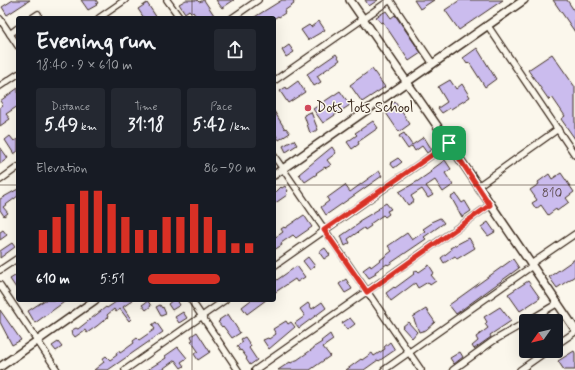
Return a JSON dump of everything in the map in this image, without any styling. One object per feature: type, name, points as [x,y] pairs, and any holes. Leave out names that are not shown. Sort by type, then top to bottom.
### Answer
[{"type":"street","points":[[102,16],[125,0]]},
{"type":"street","points":[[167,0],[179,16]]},
{"type":"street","points":[[235,16],[258,0]]},
{"type":"street","points":[[350,0],[449,143],[575,330],[563,339]]},
{"type":"street","points":[[276,80],[390,0],[433,64]]},
{"type":"street","points":[[276,174],[524,0]]},
{"type":"street","points":[[0,19],[16,43]]},
{"type":"street","points":[[488,26],[575,155]]},
{"type":"street","points":[[10,34],[16,30]]},
{"type":"street","points":[[0,86],[16,75]]},
{"type":"street","points":[[478,186],[558,129]]},
{"type":"street","points":[[276,265],[449,143]]},
{"type":"street","points":[[276,159],[421,370]]},
{"type":"street","points":[[0,180],[16,168]]},
{"type":"street","points":[[254,370],[490,205]]},
{"type":"street","points":[[384,370],[575,234]]},
{"type":"street","points":[[0,270],[16,259]]},
{"type":"street","points":[[0,285],[57,370]]},
{"type":"street","points":[[0,367],[92,302]]},
{"type":"street","points":[[192,302],[238,370]]},
{"type":"street","points":[[125,370],[221,302]]},
{"type":"street","points":[[540,314],[558,303]]},
{"type":"street","points":[[453,370],[493,341],[519,326]]},
{"type":"street","points":[[520,370],[537,358]]},
{"type":"building","points":[[13,0],[30,0],[7,15],[2,7]]},
{"type":"building","points":[[81,0],[96,0],[98,3],[88,10]]},
{"type":"building","points":[[186,0],[197,0],[199,2],[204,0],[215,16],[196,16],[189,10],[185,13],[179,4]]},
{"type":"building","points":[[216,0],[234,0],[222,8]]},
{"type":"building","points":[[282,0],[297,0],[293,2],[294,4],[284,11],[285,13],[279,17],[256,16]]},
{"type":"building","points":[[365,0],[378,0],[369,6]]},
{"type":"building","points":[[414,0],[434,0],[420,9]]},
{"type":"building","points":[[460,0],[503,0],[459,30],[445,10]]},
{"type":"building","points":[[553,0],[567,0],[575,12],[575,32]]},
{"type":"building","points":[[147,3],[156,16],[143,16],[138,9]]},
{"type":"building","points":[[386,11],[391,18],[395,15],[421,53],[409,61],[383,22],[381,23],[376,17]]},
{"type":"building","points":[[319,21],[325,30],[308,40],[301,30],[309,25],[311,27]]},
{"type":"building","points":[[289,45],[294,52],[286,57],[282,50]]},
{"type":"building","points":[[477,48],[496,79],[485,87],[469,62],[467,64],[463,58]]},
{"type":"building","points":[[336,54],[340,60],[317,76],[321,82],[314,86],[307,74]]},
{"type":"building","points":[[552,54],[575,87],[575,139],[561,119],[565,116],[552,97],[549,100],[528,70]]},
{"type":"building","points":[[372,69],[385,87],[362,102],[350,85]]},
{"type":"building","points":[[450,80],[456,89],[462,84],[470,97],[442,113],[438,108],[447,102],[438,87]]},
{"type":"building","points":[[298,81],[305,92],[288,103],[280,91],[286,87],[287,89]]},
{"type":"building","points":[[16,89],[16,107],[6,114],[10,119],[0,126],[0,107],[3,105],[0,101]]},
{"type":"building","points":[[340,91],[350,105],[323,123],[313,109]]},
{"type":"building","points":[[395,102],[410,124],[399,132],[384,110]]},
{"type":"building","points":[[311,112],[318,130],[310,133],[304,115]]},
{"type":"building","points":[[276,114],[285,129],[286,128],[290,133],[279,140],[276,135]]},
{"type":"building","points":[[373,121],[378,128],[358,142],[359,144],[352,149],[347,142],[357,135],[355,133]]},
{"type":"building","points":[[404,133],[412,145],[424,137],[432,150],[427,153],[422,146],[415,151],[412,146],[408,149],[399,136]]},
{"type":"building","points":[[10,136],[14,141],[16,140],[16,152],[14,154],[5,140]]},
{"type":"building","points":[[294,140],[297,145],[286,152],[283,146]]},
{"type":"building","points":[[0,147],[8,158],[0,164]]},
{"type":"building","points":[[332,147],[336,153],[327,160],[331,165],[326,168],[325,167],[305,182],[299,174]]},
{"type":"building","points":[[398,158],[402,162],[394,168],[390,163]]},
{"type":"building","points":[[445,160],[451,169],[445,173],[453,185],[443,192],[435,180],[426,186],[433,195],[428,198],[422,189],[411,196],[414,201],[408,205],[399,192],[431,172],[430,171]]},
{"type":"building","points":[[379,171],[382,176],[326,215],[321,207],[329,201],[327,198],[345,185],[350,192]]},
{"type":"building","points":[[561,173],[574,192],[566,198],[569,202],[557,211],[556,209],[548,215],[541,205],[536,209],[532,203],[537,200],[530,190],[539,184],[538,182],[549,174],[552,179]]},
{"type":"building","points":[[285,186],[288,191],[286,193],[287,195],[276,203],[276,192],[281,187],[282,188]]},
{"type":"building","points":[[16,190],[16,197],[3,207],[8,213],[4,216],[0,210],[0,199]]},
{"type":"building","points":[[456,194],[462,203],[465,201],[471,211],[462,217],[451,197]]},
{"type":"building","points":[[386,203],[391,209],[387,211],[389,214],[385,217],[383,215],[370,224],[371,226],[365,230],[364,228],[348,239],[350,243],[345,246],[341,236],[360,223],[359,221]]},
{"type":"building","points":[[304,215],[312,227],[296,238],[293,235],[281,243],[282,245],[276,249],[276,237],[283,232],[281,229],[284,227],[285,228]]},
{"type":"building","points":[[440,218],[444,223],[424,237],[426,239],[375,272],[376,274],[369,278],[363,270],[370,265],[371,267],[392,251],[388,246],[407,233],[412,240],[425,231],[423,229],[432,223],[431,222]]},
{"type":"building","points":[[488,222],[495,232],[488,236],[481,227]]},
{"type":"building","points":[[3,230],[7,235],[0,240],[0,232]]},
{"type":"building","points":[[469,238],[475,248],[457,259],[455,256],[444,263],[441,258],[451,250],[450,248]]},
{"type":"building","points":[[12,243],[15,247],[0,258],[0,251]]},
{"type":"building","points":[[325,248],[330,255],[324,259],[319,252]]},
{"type":"building","points":[[308,257],[315,266],[310,270],[303,261]]},
{"type":"building","points":[[513,259],[519,268],[456,314],[449,305]]},
{"type":"building","points":[[575,259],[575,276],[557,288],[549,277]]},
{"type":"building","points":[[429,265],[434,273],[431,275],[436,281],[430,285],[428,282],[418,288],[415,283],[391,301],[386,293],[414,274],[413,273],[417,270],[419,272]]},
{"type":"building","points":[[297,266],[305,277],[297,282],[295,279],[276,292],[276,281]]},
{"type":"building","points":[[16,275],[16,288],[10,279]]},
{"type":"building","points":[[346,279],[352,289],[345,293],[339,284]]},
{"type":"building","points":[[528,281],[540,298],[520,311],[508,294]]},
{"type":"building","points":[[42,302],[64,302],[35,323],[28,311]]},
{"type":"building","points":[[116,302],[130,302],[123,307],[131,319],[129,321],[120,309],[116,312],[114,309],[107,315],[108,317],[87,333],[85,330],[75,337],[71,332],[76,328],[78,329],[106,307],[107,308]]},
{"type":"building","points":[[149,302],[151,306],[146,310],[142,305]]},
{"type":"building","points":[[170,302],[178,302],[180,305],[172,310],[168,304]]},
{"type":"building","points":[[248,302],[263,302],[247,314],[242,307]]},
{"type":"building","points":[[322,302],[326,308],[299,328],[295,323],[305,316],[300,309],[308,303],[312,309]]},
{"type":"building","points":[[160,305],[162,308],[163,307],[166,314],[161,316],[156,307]]},
{"type":"building","points":[[500,307],[511,321],[490,335],[491,337],[474,349],[472,346],[478,341],[476,337],[488,328],[485,324],[487,322],[484,317]]},
{"type":"building","points":[[426,309],[435,322],[426,330],[419,332],[413,317]]},
{"type":"building","points":[[0,310],[21,340],[12,345],[0,322]]},
{"type":"building","points":[[183,312],[187,318],[179,323],[175,317]]},
{"type":"building","points":[[228,314],[240,333],[232,338],[218,322]]},
{"type":"building","points":[[350,318],[355,324],[347,330],[342,323]]},
{"type":"building","points":[[286,321],[288,324],[291,322],[295,327],[269,349],[263,340],[269,339],[276,334],[273,329]]},
{"type":"building","points":[[156,322],[163,332],[108,370],[94,370],[104,362],[102,359],[106,356],[110,360],[117,355],[116,353],[119,351],[120,353],[134,343],[133,341],[137,338],[139,340],[155,329],[152,325]]},
{"type":"building","points":[[408,322],[417,332],[412,338],[402,327]]},
{"type":"building","points":[[197,332],[210,352],[198,360],[194,354],[198,351],[191,341],[193,340],[191,336]]},
{"type":"building","points":[[330,334],[333,340],[323,347],[330,356],[310,370],[278,370],[290,362],[291,363],[297,360],[322,342],[321,341]]},
{"type":"building","points":[[245,337],[251,346],[249,348],[257,360],[250,365],[246,359],[247,358],[237,346],[243,342],[241,339]]},
{"type":"building","points":[[58,342],[62,347],[56,351],[52,346]]},
{"type":"building","points":[[390,342],[395,350],[379,361],[378,360],[364,370],[346,370],[372,353],[374,356],[385,349],[384,347]]},
{"type":"building","points":[[178,347],[187,358],[181,362],[184,366],[181,368],[175,360],[164,368],[165,370],[147,370],[166,358],[165,356]]},
{"type":"building","points":[[574,351],[575,370],[564,370],[558,361]]},
{"type":"building","points":[[460,352],[463,357],[454,364],[450,358]]},
{"type":"place","name":"Dots Tots School","points":[[308,108]]},
{"type":"route","points":[[449,143],[490,205],[367,292],[324,230],[449,143]]}]
